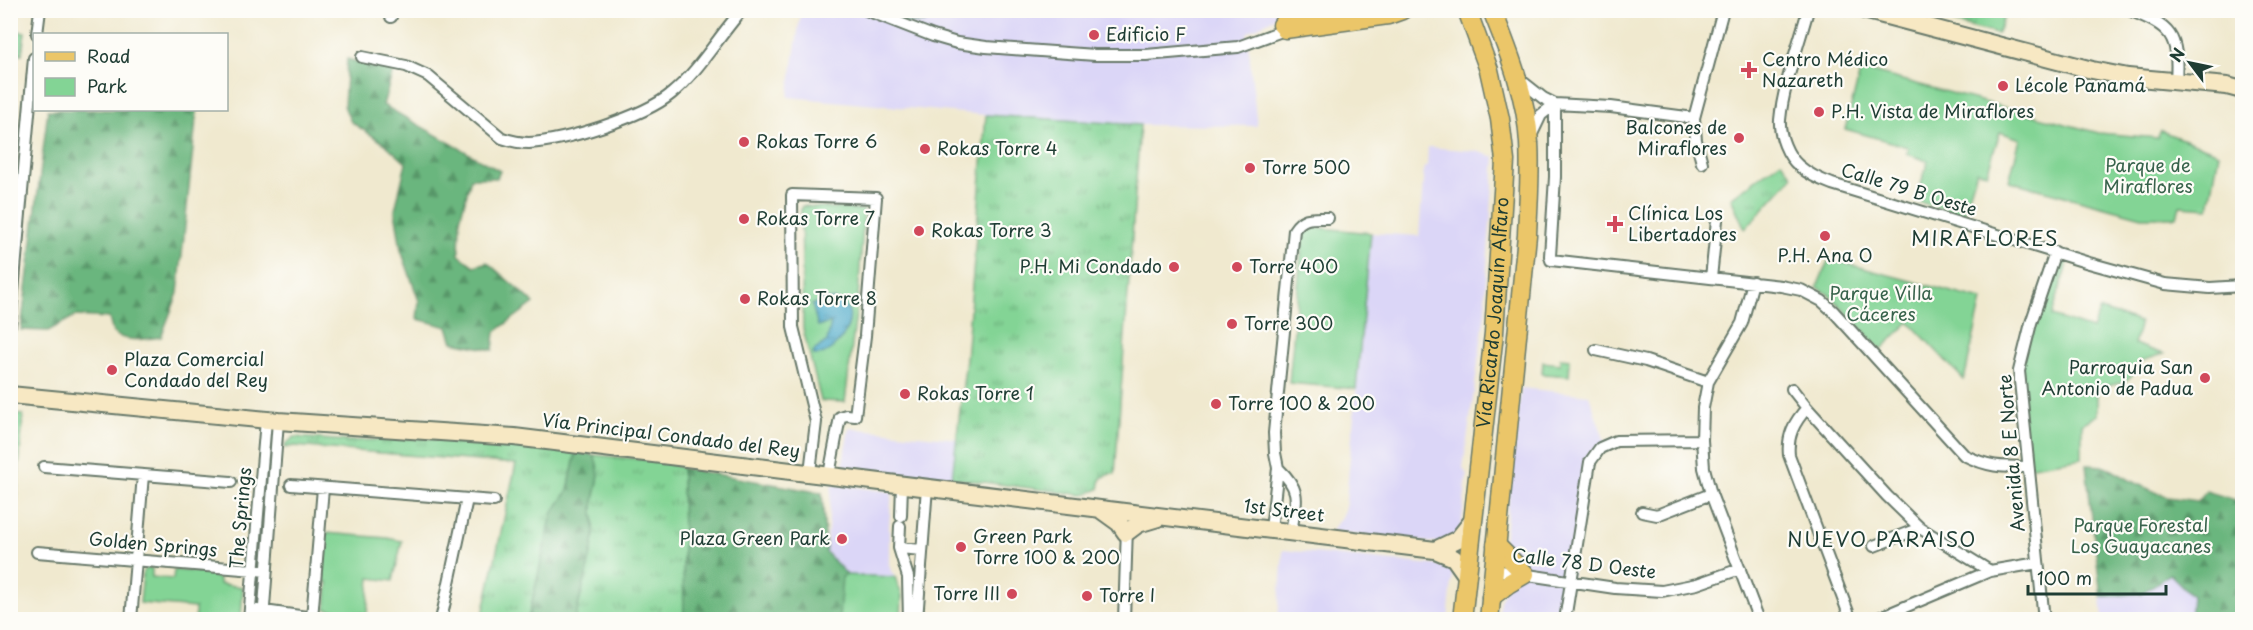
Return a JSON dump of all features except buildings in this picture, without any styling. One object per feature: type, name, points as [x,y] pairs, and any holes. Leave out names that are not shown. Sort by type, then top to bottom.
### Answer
[{"type":"main road","points":[[1284,27],[1296,10]]},
{"type":"main road","points":[[1284,27],[1388,15],[1402,10]]},
{"type":"main road","points":[[1460,10],[1470,18]]},
{"type":"main road","name":"Vía Ricardo Joaquín Alfaro","points":[[1489,620],[1527,235],[1529,141],[1516,77],[1492,10]]},
{"type":"main road","points":[[1324,11],[1330,17],[1341,21]]},
{"type":"main road","name":"Vía Ricardo Joaquín Alfaro","points":[[1462,620],[1494,333],[1505,160],[1500,119],[1489,70],[1470,18]]},
{"type":"main road","points":[[1491,597],[1526,574],[1496,546]]},
{"type":"street","points":[[37,33],[40,10]]},
{"type":"street","points":[[362,57],[406,66],[428,76],[496,135],[514,142],[529,143],[592,129],[656,104],[670,95],[683,82],[742,10]]},
{"type":"street","points":[[866,10],[957,43],[1095,56],[1194,52],[1238,47],[1261,40],[1284,27],[1324,11]]},
{"type":"street","points":[[1284,27],[1301,10]]},
{"type":"street","points":[[1702,163],[1696,140],[1694,118],[1723,10]]},
{"type":"street","name":"Calle 79 B Oeste","points":[[1808,10],[1780,122],[1787,148],[1799,167],[1832,184],[2164,284],[2210,288],[2242,285]]},
{"type":"street","points":[[1864,10],[2092,70],[2128,77],[2227,86],[2242,90]]},
{"type":"street","points":[[2129,10],[2157,21],[2168,30],[2174,42],[2178,60],[2176,81]]},
{"type":"street","points":[[10,325],[33,69]]},
{"type":"street","points":[[1516,77],[1546,100],[1555,104],[1611,107],[1694,118]]},
{"type":"street","points":[[1529,141],[1539,118],[1555,104]]},
{"type":"street","points":[[1555,104],[1555,177],[1551,260],[1753,282],[1800,290],[1822,301],[1834,312],[1965,455],[1980,463],[1997,467],[2027,467]]},
{"type":"street","points":[[810,472],[816,422],[793,327],[792,195],[876,198],[866,336],[855,416],[840,417],[829,475]]},
{"type":"street","points":[[1271,529],[1278,468],[1274,433],[1294,230],[1299,222],[1306,218],[1328,218]]},
{"type":"street","points":[[1711,278],[1717,219]]},
{"type":"street","name":"Avenida 8 E Norte","points":[[2044,620],[2019,371],[2031,323],[2055,252]]},
{"type":"street","points":[[1753,282],[1742,323],[1708,382],[1703,408],[1702,440],[1704,468],[1711,494],[1759,620]]},
{"type":"street","points":[[1596,350],[1646,362],[1708,382]]},
{"type":"street","points":[[1792,388],[1807,408],[1887,496],[1920,528],[1990,571]]},
{"type":"street","name":"Vía Principal Condado del Rey","points":[[10,395],[199,412],[207,415],[514,437],[1128,512]]},
{"type":"street","name":"Vía Principal Condado del Rey","points":[[10,405],[198,420],[207,415]]},
{"type":"street","points":[[1807,408],[1793,426],[1788,445],[1789,455],[1851,620]]},
{"type":"street","name":"The Springs","points":[[250,614],[272,420]]},
{"type":"street","name":"The Springs","points":[[264,615],[272,420]]},
{"type":"street","points":[[816,422],[837,424]]},
{"type":"street","points":[[1565,620],[1569,580],[1590,462],[1600,448],[1616,441],[1702,440]]},
{"type":"street","points":[[44,467],[231,482]]},
{"type":"street","points":[[1278,468],[1296,489],[1291,532]]},
{"type":"street","points":[[131,620],[143,475]]},
{"type":"street","points":[[902,484],[899,548],[908,578],[909,620]]},
{"type":"street","points":[[291,485],[495,501]]},
{"type":"street","points":[[917,620],[927,487]]},
{"type":"street","points":[[312,618],[323,488]]},
{"type":"street","points":[[1641,512],[1657,515],[1711,494]]},
{"type":"street","points":[[441,620],[466,499]]},
{"type":"street","points":[[1098,508],[1119,523],[1126,533]]},
{"type":"street","points":[[1124,620],[1128,512]]},
{"type":"street","name":"1st Street","points":[[1128,512],[1436,550],[1454,558],[1466,575]]},
{"type":"street","points":[[1126,533],[1137,524],[1164,516]]},
{"type":"street","points":[[1436,550],[1458,539],[1473,520]]},
{"type":"street","points":[[1874,546],[1920,528]]},
{"type":"street","points":[[899,548],[922,550]]},
{"type":"street","name":"Golden Springs","points":[[37,552],[267,571]]},
{"type":"street","points":[[1874,620],[1990,571],[2038,563]]},
{"type":"street","name":"Calle 78 D Oeste","points":[[1494,570],[1615,588],[1662,591],[1697,584],[1740,568]]},
{"type":"street","points":[[250,614],[328,620]]},
{"type":"shaded area","points":[[801,11],[1284,11],[1247,33],[1257,126],[1140,125],[985,115],[788,97]]},
{"type":"shaded area","points":[[1428,147],[1476,151],[1495,157],[1485,293],[1486,307],[1463,468],[1467,475],[1461,530],[1445,544],[1331,532],[1345,511],[1371,233],[1419,236],[1424,167],[1427,167]]},
{"type":"shaded area","points":[[1521,388],[1589,395],[1606,445],[1590,462],[1565,619],[1498,620],[1500,601],[1508,584],[1503,553]]},
{"type":"shaded area","points":[[849,428],[957,439],[952,478],[938,479],[847,468],[843,463]]},
{"type":"shaded area","points":[[832,484],[892,492],[889,565],[895,577],[847,575],[826,552]]},
{"type":"shaded area","points":[[1283,550],[1444,566],[1453,573],[1448,619],[1278,619]]},
{"type":"shaded area","points":[[2170,574],[2192,596],[2190,619],[2103,619],[2101,597],[2142,593]]},
{"type":"green space","points":[[1959,10],[2007,11],[1997,34],[1954,23]]},
{"type":"green space","points":[[879,11],[923,11],[925,23],[907,23]]},
{"type":"green space","points":[[10,32],[25,32],[22,54],[11,53]]},
{"type":"green space","points":[[347,59],[393,71],[383,105],[500,171],[497,178],[471,178],[460,219],[459,255],[474,266],[487,262],[534,303],[495,332],[493,350],[453,342],[448,327],[417,319],[419,301],[401,250],[395,210],[406,163],[384,143],[351,122],[344,106]]},
{"type":"green space","name":"Parque de Miraflores","points":[[1861,69],[2099,133],[2157,138],[2161,131],[2219,153],[2209,208],[2180,206],[2177,217],[2142,217],[2009,181],[2020,139],[2000,132],[1987,173],[1977,171],[1963,215],[1916,201],[1928,161],[1907,154],[1908,147],[1845,129]]},
{"type":"green space","points":[[48,111],[197,111],[178,293],[161,337],[136,340],[124,338],[113,333],[109,318],[75,316],[48,331],[21,330]]},
{"type":"green space","points":[[986,115],[1140,125],[1115,474],[1101,478],[1099,489],[1084,495],[952,478],[966,359]]},
{"type":"green space","points":[[1781,161],[1793,176],[1745,229],[1731,198]]},
{"type":"green space","points":[[802,206],[864,210],[858,297],[845,402],[821,401],[803,329]]},
{"type":"green space","points":[[1307,228],[1371,233],[1356,389],[1289,383],[1303,234]]},
{"type":"green space","points":[[2055,252],[2069,256],[2052,316],[2092,329],[2100,310],[2140,322],[2134,344],[2164,354],[2141,361],[2133,374],[2124,382],[2097,387],[2097,415],[2082,424],[2082,458],[2027,467],[2019,371]]},
{"type":"green space","name":"Parque Villa Cáceres","points":[[1829,259],[1982,300],[1964,380],[1909,322],[1881,350],[1831,296],[1817,287]]},
{"type":"green space","points":[[1560,358],[1570,359],[1569,376],[1542,374],[1543,362],[1560,364]]},
{"type":"green space","points":[[10,414],[23,415],[11,571]]},
{"type":"green space","points":[[294,437],[348,441],[424,438],[514,444],[576,452],[568,491],[552,515],[528,619],[482,619],[516,464],[294,446],[285,448],[285,445]]},
{"type":"green space","points":[[272,445],[263,554],[260,551],[268,446]]},
{"type":"green space","points":[[576,452],[594,455],[599,474],[593,505],[594,537],[575,619],[528,620],[552,514],[568,491]]},
{"type":"green space","points":[[594,455],[662,461],[682,468],[684,619],[575,620],[594,537],[593,505],[599,474]]},
{"type":"green space","name":"Parque Forestal Los Guayacanes","points":[[2086,465],[2105,466],[2167,497],[2198,501],[2206,491],[2242,502],[2242,619],[2190,619],[2192,596],[2170,574],[2142,593],[2101,597]]},
{"type":"green space","points":[[682,468],[822,493],[826,552],[847,575],[842,577],[839,619],[684,619]]},
{"type":"green space","points":[[326,533],[402,541],[393,581],[370,578],[367,614],[326,609],[328,582],[323,581]]},
{"type":"green space","points":[[147,568],[152,568],[152,577],[173,579],[174,570],[206,572],[219,579],[219,584],[243,587],[241,619],[195,619],[195,608],[140,603],[143,572]]},
{"type":"green space","points":[[847,575],[895,577],[902,595],[901,619],[839,619],[842,577]]},
{"type":"water","points":[[824,299],[839,301],[847,307],[850,317],[842,338],[823,353],[813,355],[814,351],[827,341],[831,323],[818,326],[812,305]]},
{"type":"waterway","points":[[10,30],[18,30]]},
{"type":"place","name":"Edificio F","points":[[1094,35]]},
{"type":"place","name":"Centro Médico Nazareth","points":[[1749,70]]},
{"type":"place","name":"Lécole Panamá","points":[[2003,86]]},
{"type":"place","name":"P.H. Vista de Miraflores","points":[[1819,112]]},
{"type":"place","name":"Balcones de Miraflores","points":[[1739,138]]},
{"type":"place","name":"Rokas Torre 6","points":[[744,142]]},
{"type":"place","name":"Rokas Torre 4","points":[[925,149]]},
{"type":"place","name":"Torre 500","points":[[1250,168]]},
{"type":"place","name":"Rokas Torre 7","points":[[744,219]]},
{"type":"place","name":"Clínica Los Libertadores","points":[[1615,224]]},
{"type":"place","name":"Rokas Torre 3","points":[[919,231]]},
{"type":"place","name":"P.H. Ana O","points":[[1825,236]]},
{"type":"place","name":"P.H. Mi Condado","points":[[1174,267]]},
{"type":"place","name":"Torre 400","points":[[1237,267]]},
{"type":"place","name":"Rokas Torre 8","points":[[745,299]]},
{"type":"place","name":"Torre 300","points":[[1232,324]]},
{"type":"place","name":"Plaza Comercial Condado del Rey","points":[[112,370]]},
{"type":"place","name":"Parroquia San Antonio de Padua","points":[[2205,378]]},
{"type":"place","name":"Rokas Torre 1","points":[[905,394]]},
{"type":"place","name":"Torre 100 & 200","points":[[1216,404]]},
{"type":"place","name":"Plaza Green Park","points":[[842,539]]},
{"type":"place","name":"Green Park Torre 100 & 200","points":[[961,547]]},
{"type":"place","name":"Torre III","points":[[1012,594]]},
{"type":"place","name":"Torre I","points":[[1087,596]]},
{"type":"district","name":"MIRAFLORES","points":[[1985,239]]},
{"type":"district","name":"NUEVO PARAISO","points":[[1882,540]]}]
